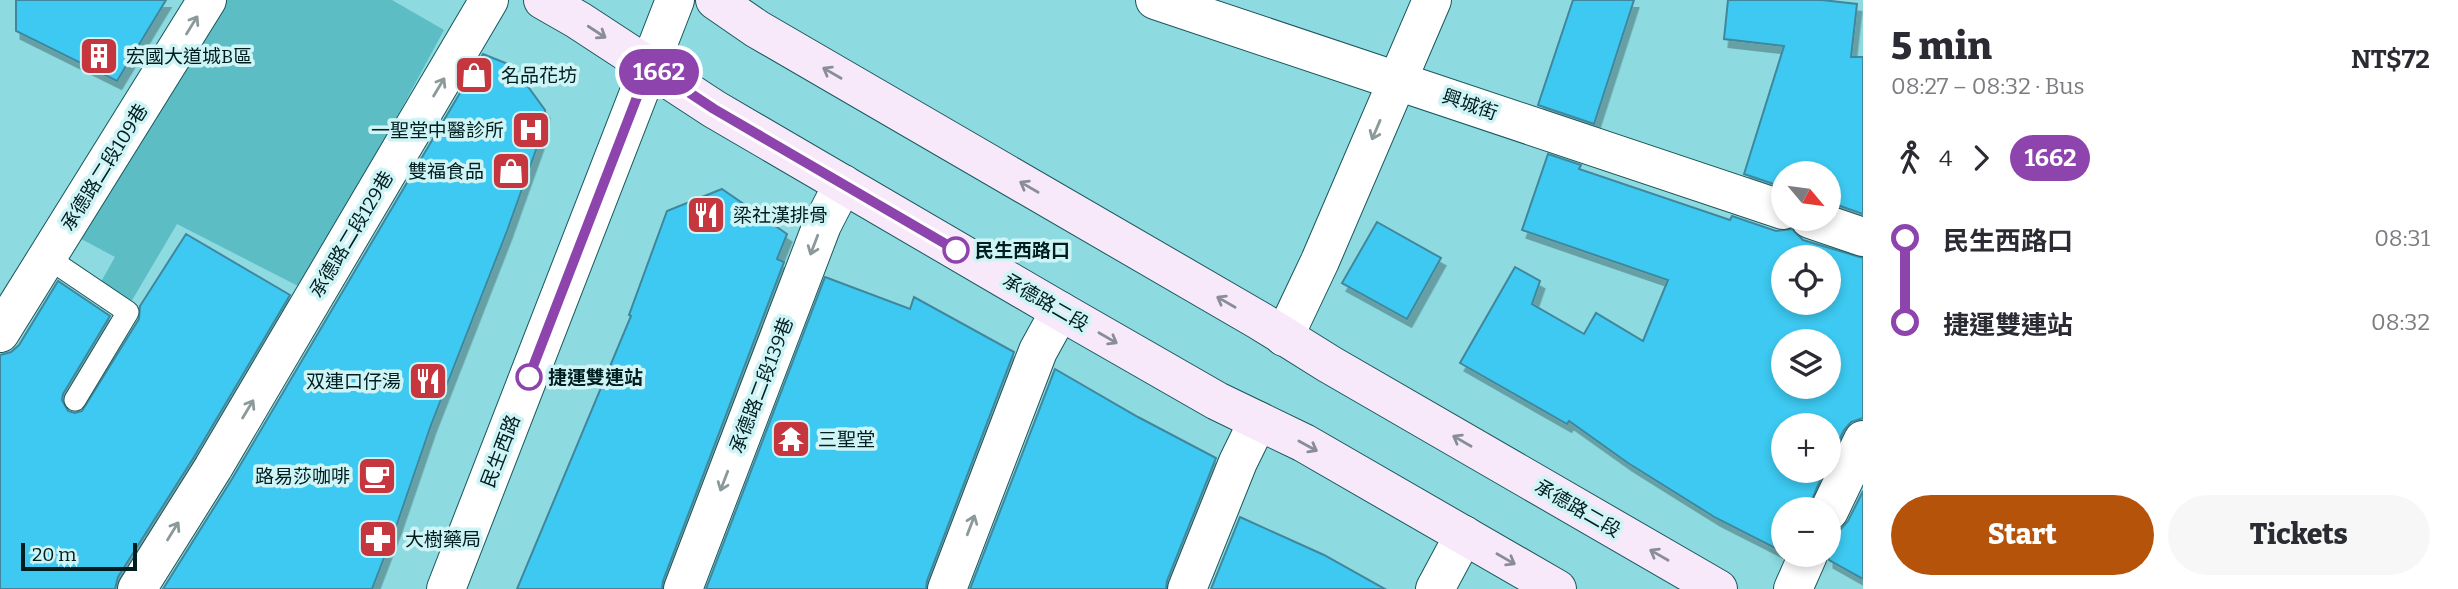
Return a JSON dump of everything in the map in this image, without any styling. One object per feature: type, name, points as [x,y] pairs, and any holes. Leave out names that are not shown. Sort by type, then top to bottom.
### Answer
[{"type":"main road","name":"承德路二段","points":[[543,0],[578,19],[714,109],[1060,311],[1217,401],[1304,443],[1558,589]]},
{"type":"main road","name":"承德路二段","points":[[715,0],[757,29],[1718,589]]},
{"type":"street","name":"承德路二段109巷","points":[[0,332],[208,0]]},
{"type":"street","name":"承德路二段129巷","points":[[137,589],[213,468],[489,0]]},
{"type":"street","name":"民生西路","points":[[450,588],[675,0]]},
{"type":"street","name":"興城街","points":[[1155,0],[1228,12],[1398,80],[1771,206]]},
{"type":"street","points":[[1284,337],[1320,261],[1432,0]]},
{"type":"street","name":"承德路二段139巷","points":[[683,589],[822,225],[843,184]]},
{"type":"street","points":[[1841,230],[1863,237]]},
{"type":"street","points":[[947,589],[1038,351],[1060,311]]},
{"type":"street","points":[[1187,589],[1238,462],[1258,421]]},
{"type":"street","points":[[1836,497],[1863,440]]},
{"type":"street","points":[[1435,589],[1464,535]]},
{"type":"street","points":[[1793,589],[1803,567]]},
{"type":"lane","points":[[48,258],[128,312],[75,400]]},
{"type":"shaded area","points":[[223,0],[392,0],[444,30],[304,289],[177,224],[131,302],[98,287],[115,257],[72,234]]},
{"type":"building","name":"宏國大道城B區","points":[[16,0],[166,0],[117,81],[16,31]]},
{"type":"building","points":[[1573,0],[1634,0],[1594,124],[1538,105]]},
{"type":"building","points":[[1728,0],[1822,0],[1857,4],[1851,57],[1863,57],[1863,214],[1841,206],[1841,161],[1771,161],[1771,183],[1744,174],[1784,46],[1724,39]]},
{"type":"building","points":[[483,54],[513,66],[545,110],[542,133],[372,589],[163,589],[232,479]]},
{"type":"building","points":[[1548,154],[1581,165],[1579,169],[1730,220],[1732,216],[1771,231],[1794,231],[1803,240],[1820,245],[1771,245],[1771,315],[1841,315],[1841,251],[1863,258],[1863,418],[1851,422],[1841,436],[1841,413],[1771,413],[1771,483],[1819,483],[1813,497],[1771,497],[1771,546],[1716,518],[1628,463],[1569,421],[1567,424],[1460,363],[1515,267],[1540,281],[1532,304],[1584,334],[1596,313],[1643,341],[1668,280],[1522,230]]},
{"type":"building","points":[[722,189],[787,234],[777,259],[784,262],[662,589],[517,589],[631,316],[629,315],[667,211]]},
{"type":"building","points":[[1377,222],[1441,258],[1407,319],[1342,283]]},
{"type":"building","points":[[186,234],[290,295],[194,457],[118,577],[115,589],[0,589],[0,355],[11,352],[19,345],[58,281],[110,316],[63,394],[62,400],[68,411],[82,411],[139,319],[140,306]]},
{"type":"building","points":[[825,277],[910,309],[914,297],[1014,352],[926,589],[706,589]]},
{"type":"building","points":[[1055,369],[1216,458],[1166,589],[970,589]]},
{"type":"building","points":[[1863,491],[1863,579],[1841,567],[1841,529]]},
{"type":"building","points":[[1240,517],[1324,555],[1385,589],[1211,589]]},
{"type":"bus line","name":"1662","points":[[529,377],[649,66],[714,109],[956,250]]},
{"type":"place","name":"宏國大道城B區","points":[[99,56]]},
{"type":"place","name":"名品花坊","points":[[474,75]]},
{"type":"place","name":"一聖堂中醫診所","points":[[531,130]]},
{"type":"place","name":"雙福食品","points":[[511,171]]},
{"type":"place","name":"梁社漢排骨","points":[[706,215]]},
{"type":"place","name":"民生西路口","points":[[956,250]]},
{"type":"place","name":"捷運雙連站","points":[[529,377]]},
{"type":"place","name":"双連口仔湯","points":[[428,381]]},
{"type":"place","name":"三聖堂","points":[[791,439]]},
{"type":"place","name":"路易莎咖啡","points":[[377,476]]},
{"type":"place","name":"大樹藥局","points":[[378,539]]}]
